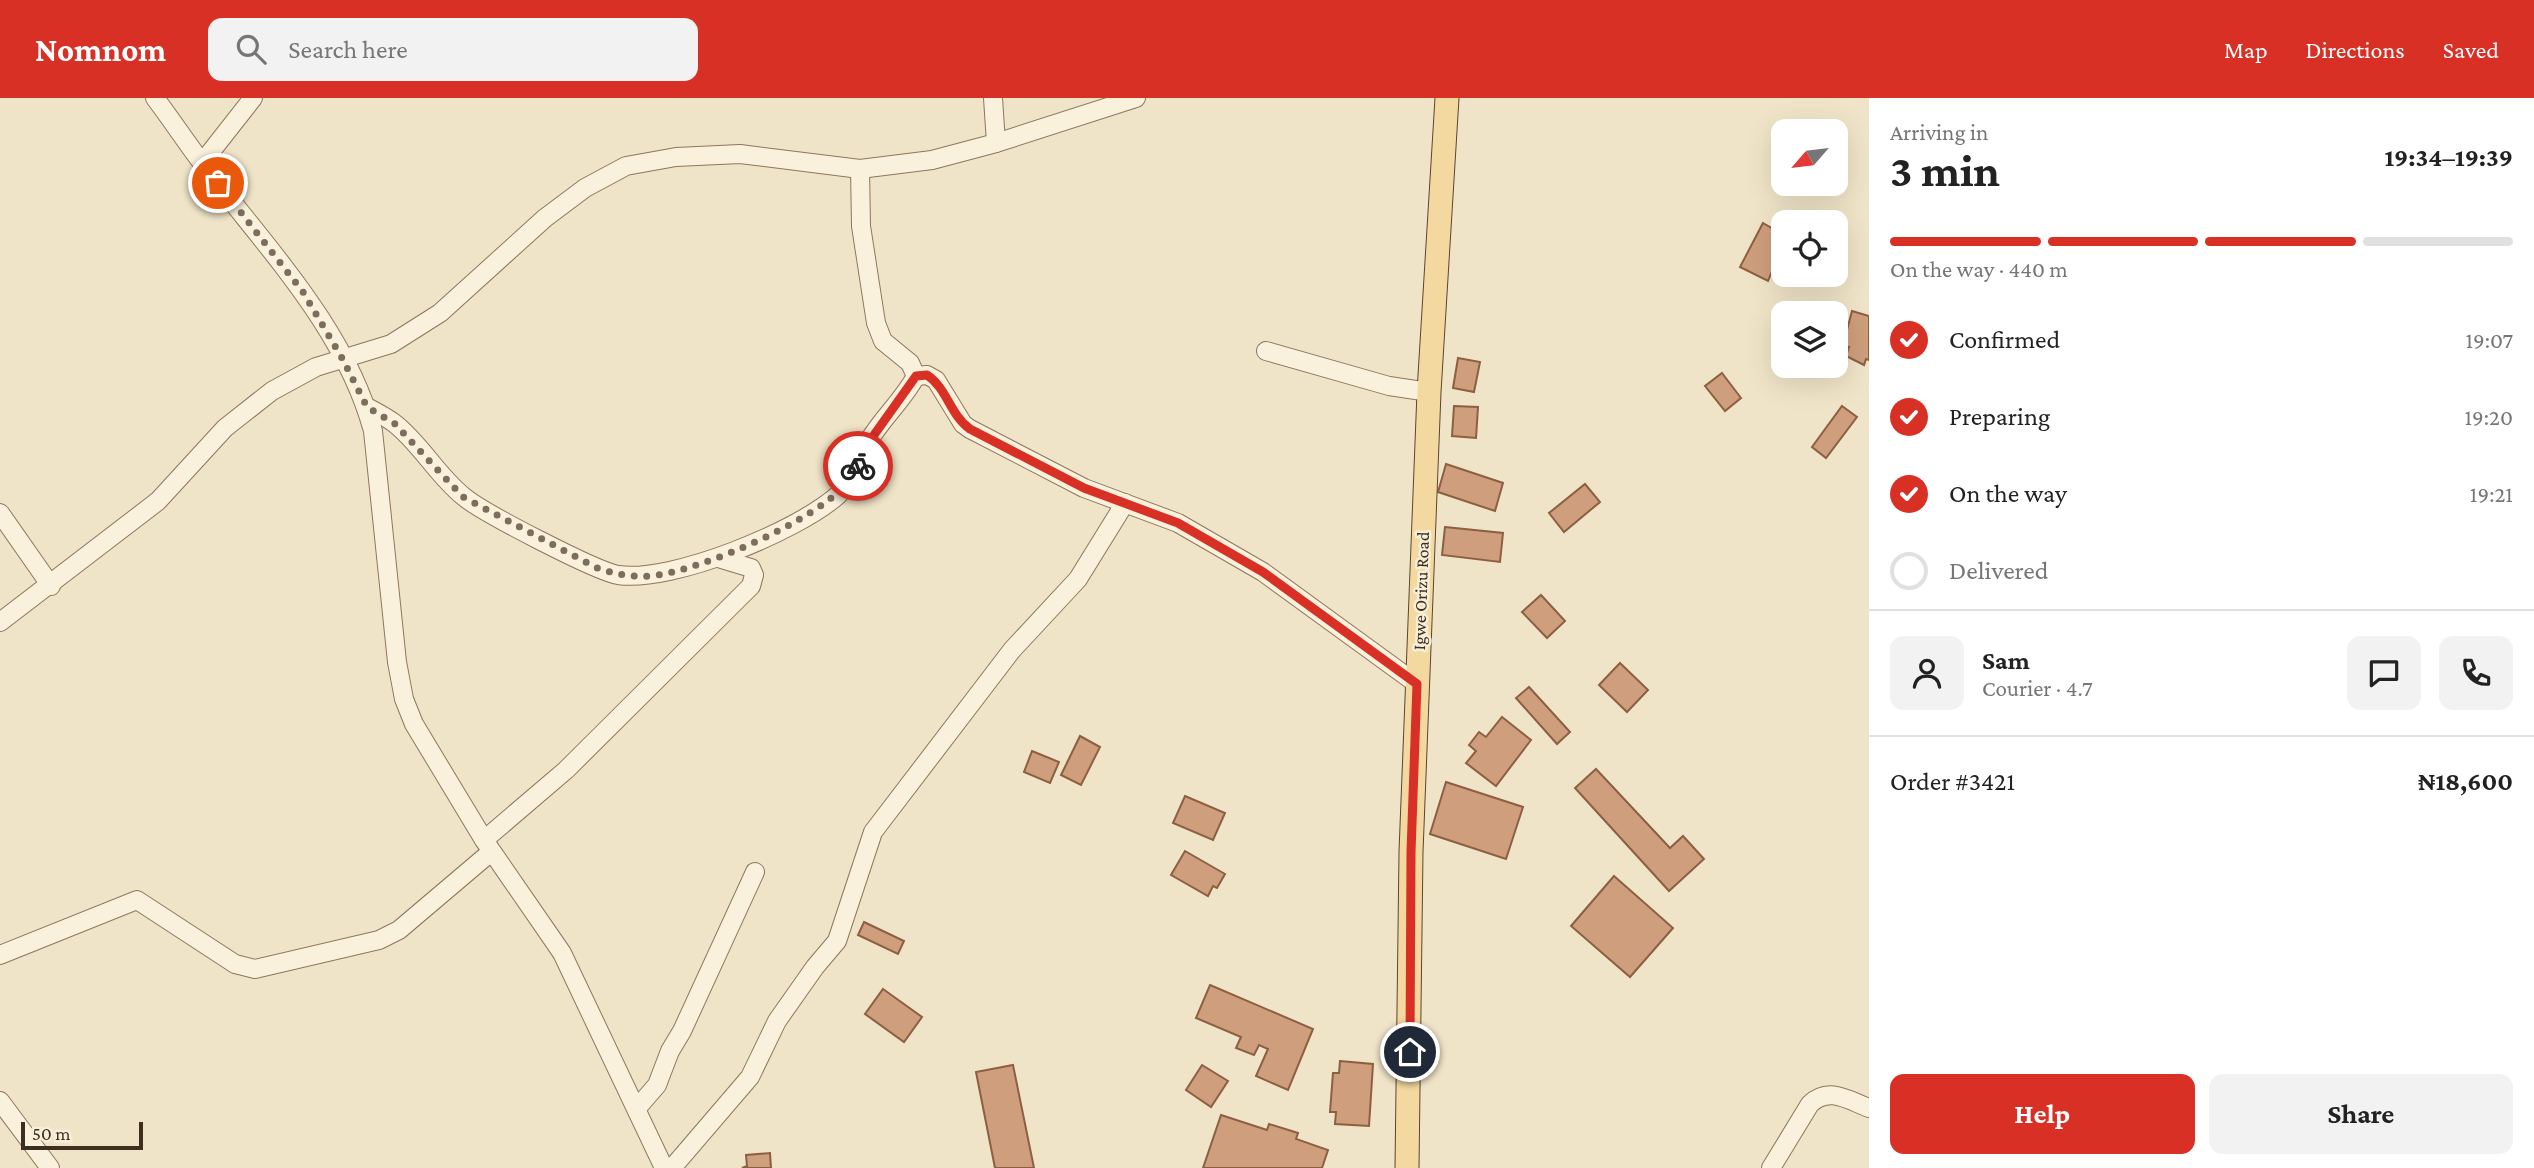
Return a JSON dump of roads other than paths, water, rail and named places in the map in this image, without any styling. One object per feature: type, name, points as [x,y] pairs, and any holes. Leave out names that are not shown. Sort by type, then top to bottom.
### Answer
[{"type":"main road","name":"Igwe Orizu Road","points":[[1407,1168],[1411,852],[1417,684],[1429,392],[1447,98]]},
{"type":"street","points":[[155,98],[303,292],[367,407],[373,431],[397,662],[404,699],[414,724],[488,846],[562,953],[638,1107],[664,1168]]},
{"type":"street","points":[[202,163],[253,98]]},
{"type":"street","points":[[993,98],[996,143]]},
{"type":"street","points":[[0,622],[51,586],[158,501],[234,421],[272,391],[316,367],[391,344],[440,313],[545,218],[585,188],[626,166],[676,157],[740,154],[860,169],[932,160],[996,143],[1136,98]]},
{"type":"street","points":[[860,169],[861,226],[877,323],[883,341],[910,363],[916,376]]},
{"type":"street","points":[[1266,351],[1390,386],[1429,392]]},
{"type":"street","points":[[367,407],[395,424],[463,497],[597,568],[618,575],[651,576],[688,569],[718,558],[789,525],[838,495],[856,473],[864,449],[916,376],[927,375],[936,380],[963,424],[970,429],[1084,488],[1178,523],[1263,572],[1417,684]]},
{"type":"street","points":[[672,1168],[750,1077],[777,1021],[837,941],[873,832],[1012,650],[1078,579],[1125,503]]},
{"type":"street","points":[[0,513],[51,586]]},
{"type":"street","points":[[0,955],[137,900],[235,964],[255,969],[379,940],[399,930],[566,770],[751,586],[754,575],[751,568],[718,558]]},
{"type":"street","points":[[638,1107],[657,1085],[670,1051],[682,1031],[755,872]]},
{"type":"street","points":[[1771,1168],[1810,1104],[1818,1096],[1830,1093],[1869,1108]]},
{"type":"street","points":[[0,1101],[50,1168]]}]
